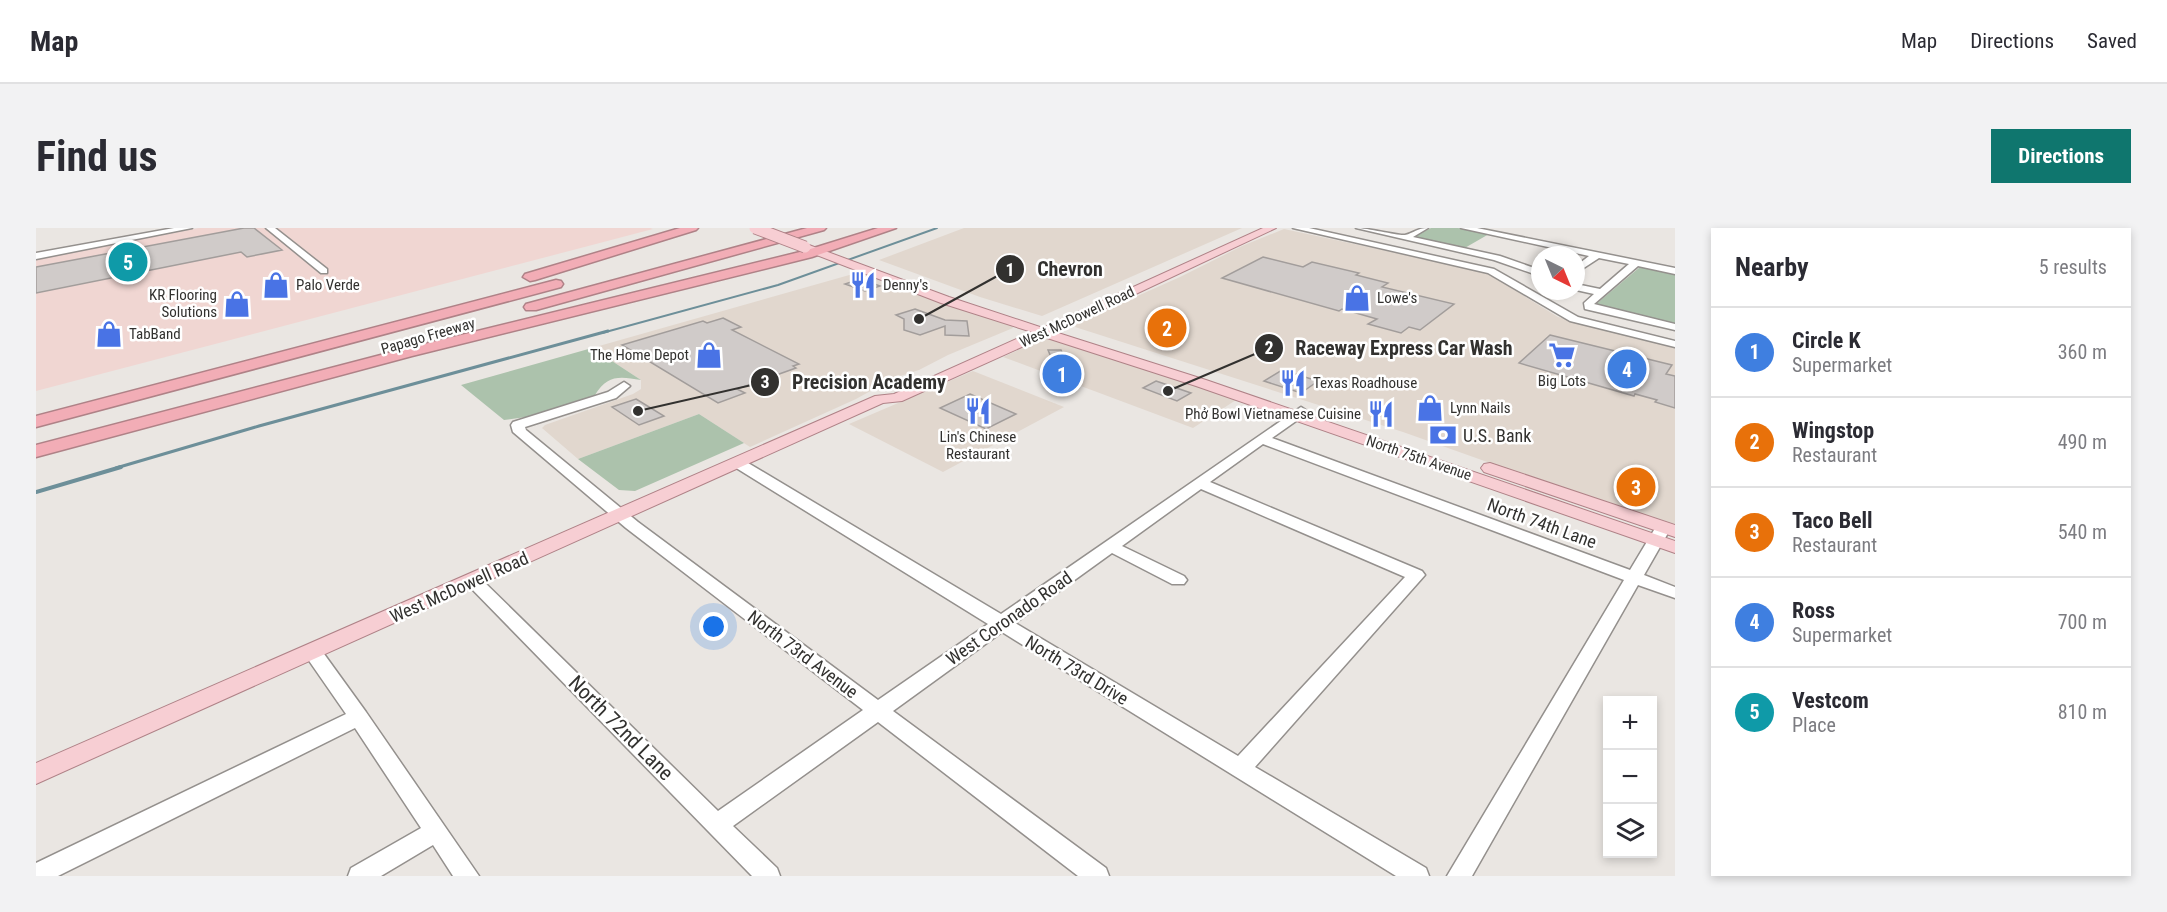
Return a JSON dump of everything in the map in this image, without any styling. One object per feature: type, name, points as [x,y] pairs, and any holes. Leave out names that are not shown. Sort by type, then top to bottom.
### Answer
[{"type":"highway","points":[[36,421],[336,335],[692,228]]},
{"type":"highway","points":[[634,263],[763,228]]},
{"type":"highway","points":[[36,451],[890,228]]},
{"type":"highway","name":"Papago Freeway","points":[[36,446],[822,246]]},
{"type":"highway","name":"Papago Freeway","points":[[36,421],[588,275]]},
{"type":"main road","name":"North 75th Avenue","points":[[755,228],[822,246]]},
{"type":"main road","name":"North 75th Avenue","points":[[784,228],[917,290],[1029,327],[1049,327],[1200,371],[1666,538]]},
{"type":"main road","name":"West McDowell Road","points":[[1049,327],[1251,228]]},
{"type":"main road","name":"West McDowell Road","points":[[36,774],[880,399],[897,398],[1271,228]]},
{"type":"main road","name":"North 75th Avenue","points":[[854,262],[874,262],[1049,327],[1666,538]]},
{"type":"main road","points":[[854,262],[898,278],[921,280]]},
{"type":"main road","name":"West McDowell Road","points":[[880,399],[884,392],[1029,327]]},
{"type":"street","points":[[36,256],[188,228]]},
{"type":"street","points":[[270,228],[324,271]]},
{"type":"street","points":[[1297,228],[1491,271],[1574,319],[1675,344]]},
{"type":"street","points":[[1360,228],[1465,251],[1531,268]]},
{"type":"street","points":[[1405,238],[1424,228]]},
{"type":"street","points":[[1465,228],[1553,246]]},
{"type":"street","points":[[1465,251],[1494,234]]},
{"type":"street","points":[[1516,247],[1526,241]]},
{"type":"street","points":[[1416,254],[1435,244]]},
{"type":"street","points":[[1498,259],[1507,253]]},
{"type":"street","points":[[1585,253],[1675,271]]},
{"type":"street","points":[[1585,264],[1597,255]]},
{"type":"street","points":[[1636,263],[1600,292],[1589,303],[1589,307],[1675,327]]},
{"type":"street","points":[[1585,289],[1600,292]]},
{"type":"street","name":"North 73rd Avenue","points":[[624,386],[612,395],[518,425],[520,432],[620,516],[1097,876]]},
{"type":"street","name":"West Coronado Road","points":[[717,825],[1298,413]]},
{"type":"street","name":"North 74th Lane","points":[[1261,439],[1675,593]]},
{"type":"street","name":"North 73rd Drive","points":[[738,463],[1417,876]]},
{"type":"street","points":[[1198,483],[1416,575],[1241,768]]},
{"type":"street","points":[[1459,876],[1634,578],[1666,538]]},
{"type":"street","points":[[1110,546],[1178,580]]},
{"type":"street","name":"North 72nd Lane","points":[[473,581],[768,876]]},
{"type":"street","points":[[312,652],[467,876]]},
{"type":"street","points":[[36,875],[359,717]]},
{"type":"street","points":[[360,876],[436,831]]},
{"type":"shaded area","points":[[199,228],[653,229],[36,391],[36,258]]},
{"type":"shaded area","points":[[964,228],[1242,228],[1042,316],[980,297],[879,260]]},
{"type":"shaded area","points":[[1284,229],[1481,271],[1558,317],[1675,348],[1675,524],[1546,483],[1403,432],[1075,327],[1077,323],[1180,277],[1242,246]]},
{"type":"shaded area","points":[[860,272],[1013,328],[948,355],[919,370],[894,378],[856,399],[750,447],[699,414],[578,459],[542,428],[641,389],[641,380],[592,348]]},
{"type":"shaded area","points":[[1049,336],[1236,400],[1193,428],[1003,357]]},
{"type":"shaded area","points":[[973,371],[1064,407],[943,472],[849,424]]},
{"type":"green space","points":[[1431,228],[1458,228],[1489,234],[1463,249],[1411,238]]},
{"type":"green space","points":[[1640,267],[1675,273],[1675,325],[1595,305]]},
{"type":"green space","points":[[592,348],[641,380],[614,378],[604,384],[595,395],[526,417],[504,420],[461,385]]},
{"type":"green space","points":[[699,414],[744,443],[635,491],[619,490],[578,459]]},
{"type":"building","points":[[254,228],[282,250],[247,257],[241,252],[36,293],[36,267]]},
{"type":"building","name":"Lowe's","points":[[1263,257],[1303,267],[1312,262],[1359,273],[1356,275],[1388,283],[1382,287],[1454,304],[1420,330],[1409,327],[1401,333],[1368,324],[1377,319],[1342,309],[1339,311],[1222,278]]},
{"type":"building","name":"Denny's","points":[[860,279],[880,286],[865,291],[845,284]]},
{"type":"building","points":[[915,309],[945,320],[967,321],[969,336],[945,335],[945,326],[920,335],[904,330],[904,319],[896,315]]},
{"type":"building","name":"The Home Depot","points":[[723,318],[741,327],[732,330],[799,364],[793,366],[796,368],[737,389],[745,393],[718,403],[622,345],[703,321],[707,323]]},
{"type":"building","points":[[1550,335],[1672,365],[1666,374],[1675,376],[1675,408],[1655,402],[1657,400],[1635,394],[1634,396],[1519,363]]},
{"type":"building","points":[[1048,350],[1061,350],[1072,374],[1063,378],[1042,370],[1054,364]]},
{"type":"building","name":"Texas Roadhouse","points":[[1282,370],[1318,381],[1301,393],[1264,381]]},
{"type":"building","points":[[1156,381],[1191,393],[1177,401],[1143,388]]},
{"type":"building","name":"Lin's Chinese Restaurant","points":[[970,394],[1016,414],[986,429],[940,408]]},
{"type":"building","points":[[636,399],[664,416],[639,425],[612,407]]},
{"type":"building","points":[[1628,478],[1651,485],[1644,496],[1621,489]]},
{"type":"waterway","points":[[602,333],[778,285],[937,228]]},
{"type":"waterway","points":[[116,468],[259,426],[608,331]]},
{"type":"waterway","points":[[36,492],[121,467]]},
{"type":"place","name":"Vestcom","points":[[128,262]]},
{"type":"place","name":"Palo Verde","points":[[276,285]]},
{"type":"place","name":"Denny's","points":[[863,285]]},
{"type":"place","name":"Lowe's","points":[[1357,298]]},
{"type":"place","name":"KR Flooring Solutions","points":[[237,304]]},
{"type":"place","name":"Chevron","points":[[919,319]]},
{"type":"place","name":"Wingstop","points":[[1167,328]]},
{"type":"place","name":"TabBand","points":[[109,334]]},
{"type":"place","name":"The Home Depot","points":[[709,355]]},
{"type":"place","name":"Big Lots","points":[[1562,355]]},
{"type":"place","name":"Ross","points":[[1627,369]]},
{"type":"place","name":"Circle K","points":[[1062,374]]},
{"type":"place","name":"Texas Roadhouse","points":[[1293,383]]},
{"type":"place","name":"Raceway Express Car Wash","points":[[1168,391]]},
{"type":"place","name":"Lynn Nails","points":[[1430,408]]},
{"type":"place","name":"Precision Academy","points":[[638,411]]},
{"type":"place","name":"Lin's Chinese Restaurant","points":[[978,411]]},
{"type":"place","name":"Phở Bowl Vietnamese Cuisine","points":[[1381,414]]},
{"type":"place","name":"U.S. Bank","points":[[1443,435]]},
{"type":"place","name":"Taco Bell","points":[[1636,487]]}]
